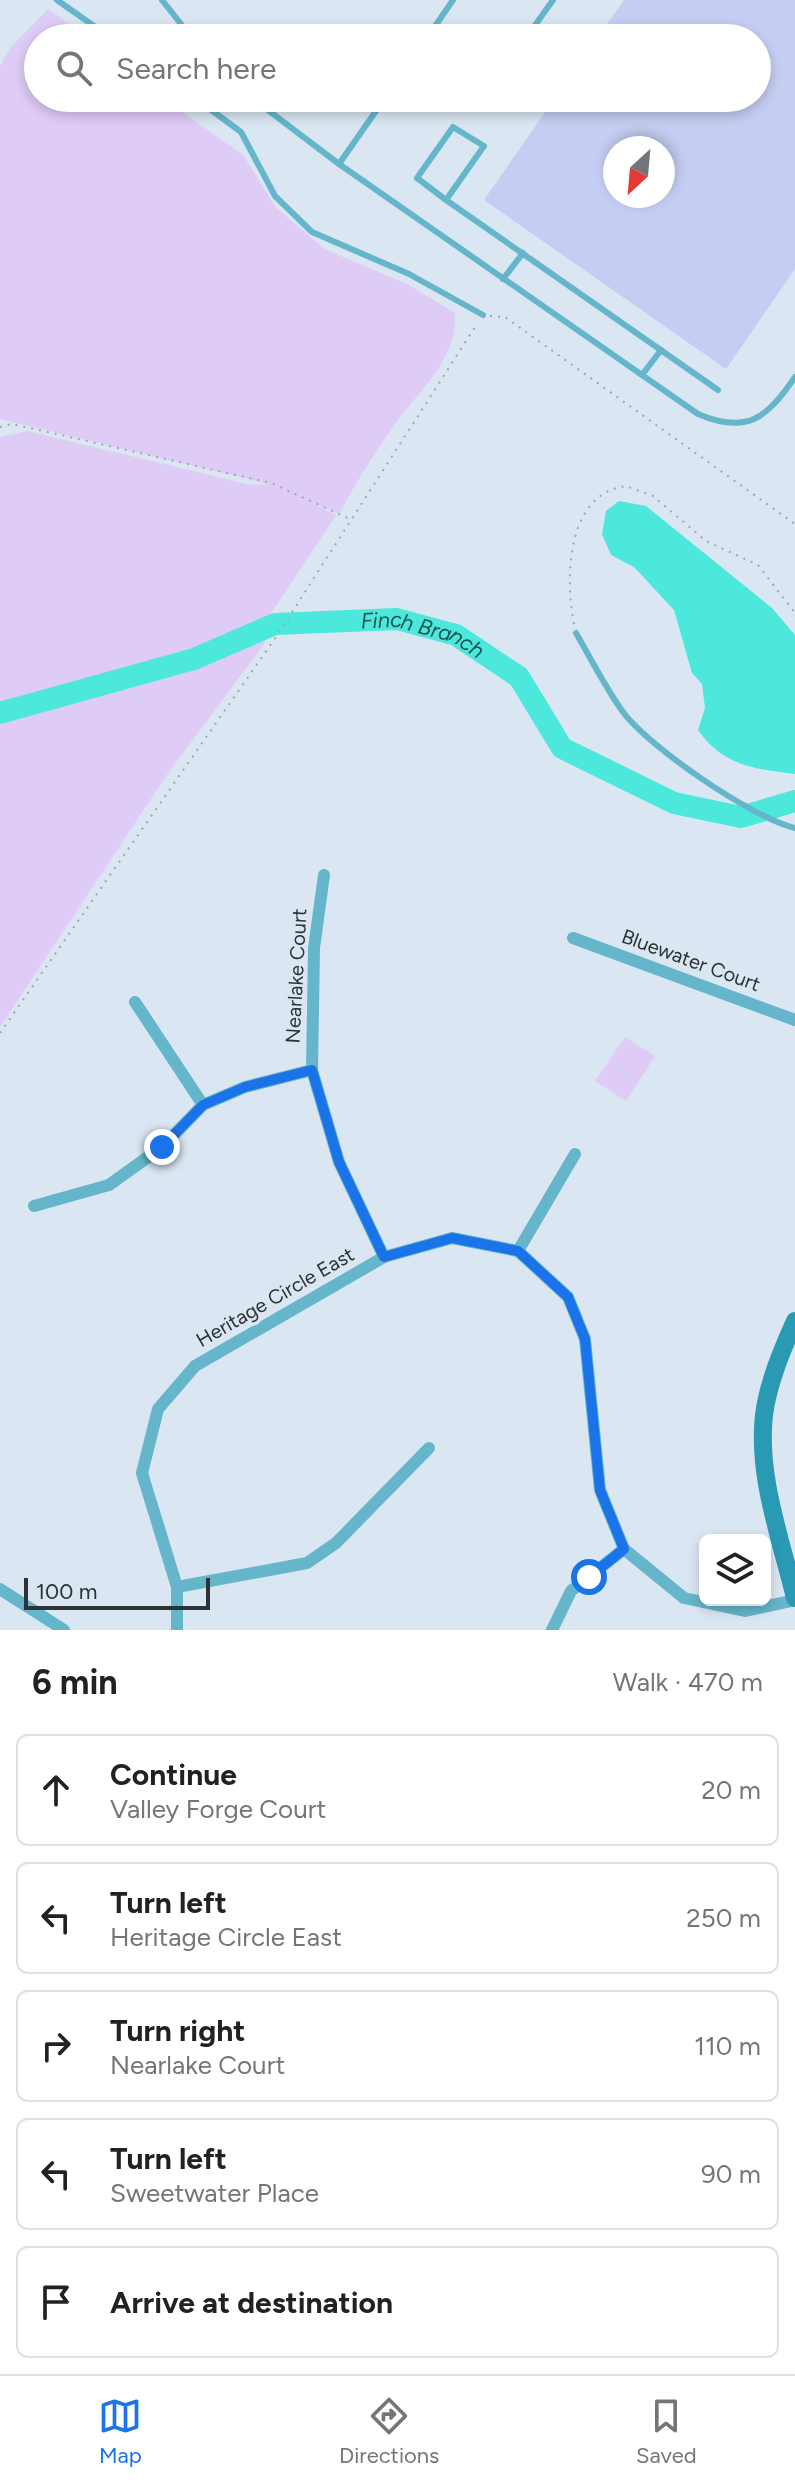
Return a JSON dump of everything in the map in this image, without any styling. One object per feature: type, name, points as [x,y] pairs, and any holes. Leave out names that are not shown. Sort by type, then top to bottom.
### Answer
[{"type":"street","name":"Nearlake Court","points":[[324,875],[314,948],[312,1070],[339,1162],[384,1257]]},
{"type":"street","name":"Bluewater Court","points":[[573,938],[795,1020]]},
{"type":"street","points":[[135,1002],[203,1105]]},
{"type":"street","points":[[34,1206],[109,1185],[162,1147],[203,1105],[245,1087],[312,1070]]},
{"type":"street","points":[[575,1154],[518,1251],[568,1297],[585,1339],[600,1490],[624,1549],[684,1598],[745,1611],[795,1599],[766,1477],[763,1449],[764,1414],[795,1321]]},
{"type":"street","name":"Heritage Circle East","points":[[177,1630],[177,1587],[142,1473],[158,1409],[195,1366],[384,1257],[452,1238],[518,1251]]},
{"type":"street","points":[[177,1587],[307,1563],[336,1543],[429,1448]]},
{"type":"street","points":[[552,1630],[571,1591],[624,1549]]},
{"type":"street","points":[[0,1589],[64,1630]]},
{"type":"lane","points":[[57,0],[91,24]]},
{"type":"lane","points":[[162,0],[181,24]]},
{"type":"lane","points":[[437,24],[453,0]]},
{"type":"lane","points":[[536,24],[553,0]]},
{"type":"lane","points":[[214,112],[241,132],[275,196],[312,232],[409,274],[483,315]]},
{"type":"lane","points":[[270,112],[339,164],[698,414],[721,424],[745,422],[764,416],[795,377]]},
{"type":"lane","points":[[339,164],[375,112]]},
{"type":"lane","points":[[446,200],[484,146],[453,127],[417,178],[446,200],[718,390]]},
{"type":"lane","points":[[503,279],[523,253]]},
{"type":"lane","points":[[642,375],[661,350]]},
{"type":"lane","points":[[576,633],[625,715],[707,782],[744,807],[764,818],[795,828]]},
{"type":"path","points":[[0,1033],[276,637],[483,315],[505,317],[795,524]]},
{"type":"path","points":[[0,427],[11,424],[271,483],[352,520]]},
{"type":"path","points":[[576,633],[568,578],[577,533],[601,495],[626,486],[653,496],[706,541],[758,565],[795,613]]},
{"type":"shaded area","points":[[48,9],[69,24],[33,24]]},
{"type":"shaded area","points":[[24,34],[24,112],[182,112],[243,155],[276,208],[326,250],[407,284],[455,313],[450,345],[436,373],[387,435],[339,514],[306,500],[336,515],[270,615],[265,643],[166,776],[0,1027],[0,437],[27,431],[251,485],[269,484],[0,419],[0,66],[11,47]]},
{"type":"shaded area","points":[[619,501],[646,506],[772,608],[795,635],[795,774],[741,764],[718,751],[698,730],[705,708],[702,684],[692,673],[674,610],[634,567],[611,555],[602,534],[606,511]]},
{"type":"shaded area","points":[[625,1037],[655,1056],[626,1101],[595,1081]]},
{"type":"building","points":[[624,0],[795,0],[795,269],[726,369],[484,200],[545,112],[771,112],[771,24],[607,24]]},
{"type":"waterway","name":"Finch Branch","points":[[0,713],[194,659],[275,624],[397,619],[456,635],[519,677],[562,748],[674,803],[741,817],[795,801]]},
{"type":"route","points":[[162,1147],[203,1105],[245,1087],[312,1070],[339,1162],[384,1257],[452,1238],[518,1251],[548,1276],[568,1297],[585,1339],[600,1490],[624,1549],[589,1577]]}]
